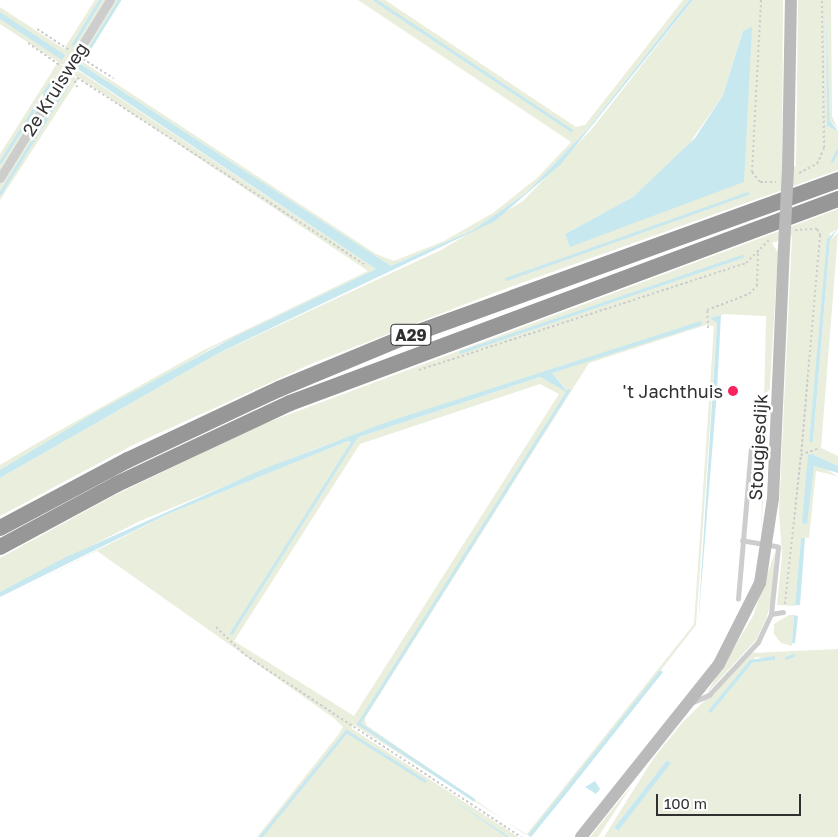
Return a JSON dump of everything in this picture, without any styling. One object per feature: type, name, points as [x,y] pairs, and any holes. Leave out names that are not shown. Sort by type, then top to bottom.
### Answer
[{"type":"highway","name":"A29","points":[[0,528],[144,452],[297,381],[402,338],[838,180]]},
{"type":"highway","name":"A29","points":[[0,547],[117,484],[298,399],[838,200]]},
{"type":"street","name":"2e Kruisweg","points":[[0,178],[68,72],[110,0]]},
{"type":"street","name":"Stougjesdijk","points":[[582,837],[688,704],[738,634],[760,583],[769,542],[788,168],[791,0]]},
{"type":"lane","points":[[738,599],[750,448]]},
{"type":"lane","points":[[688,704],[704,699],[738,663],[761,638],[772,614],[780,554],[778,545],[769,542],[743,541]]},
{"type":"lane","points":[[772,614],[783,612]]},
{"type":"path","points":[[28,44],[68,72],[364,264]]},
{"type":"path","points":[[68,72],[77,87]]},
{"type":"path","points":[[783,612],[801,455],[820,235],[814,228],[791,231]]},
{"type":"path","points":[[416,370],[472,356],[741,264],[758,249],[778,236]]},
{"type":"path","points":[[708,328],[707,310],[749,294],[757,286],[758,249]]},
{"type":"path","points":[[801,455],[819,448]]},
{"type":"path","points":[[216,627],[238,650],[521,837]]},
{"type":"green space","points":[[95,0],[108,0],[0,174],[0,154],[58,62],[0,24],[0,7],[64,49]]},
{"type":"green space","points":[[112,0],[121,0],[83,62],[376,254],[394,261],[444,241],[493,213],[537,178],[571,142],[358,0],[385,0],[576,127],[585,125],[683,0],[689,0],[587,130],[526,193],[473,230],[391,266],[79,63],[76,69],[376,269],[216,346],[0,470],[0,465],[39,442],[202,351],[368,271],[79,78],[0,200],[0,182]]},
{"type":"green space","points":[[693,0],[783,0],[782,171],[796,166],[798,0],[831,0],[832,116],[838,129],[830,121],[826,8],[827,126],[838,131],[838,170],[502,290],[313,363],[133,445],[0,516],[0,478],[217,354],[441,250],[523,201],[591,130]],"holes":[[[743,31],[744,182],[565,234],[633,197],[687,147],[723,95]]]},
{"type":"green space","points":[[838,209],[838,229],[830,233],[809,442],[813,442],[830,240],[838,233],[821,448],[838,456],[838,466],[812,454],[812,471],[816,464],[838,476],[816,471],[809,538],[801,538],[795,606],[777,605],[782,556],[779,512],[792,236],[772,243],[778,253],[761,535],[766,316],[725,314],[710,318],[717,323],[696,625],[531,837],[527,834],[694,624],[714,326],[706,325],[589,363],[365,718],[366,725],[505,820],[354,725],[351,728],[518,837],[509,837],[435,788],[506,837],[257,837],[338,735],[343,727],[335,719],[97,551],[0,600],[168,514],[348,441],[353,444],[359,437],[540,377],[569,392],[552,373],[701,321],[320,447],[140,521],[0,592],[0,558],[115,495],[258,426]],"holes":[[[540,384],[559,394],[354,716],[234,641],[360,444]]]},
{"type":"green space","points":[[775,552],[772,599],[766,619],[756,640],[706,694],[753,616]]},
{"type":"green space","points":[[789,615],[794,615],[792,646],[781,643],[774,634],[774,624]]},
{"type":"green space","points":[[838,649],[838,837],[604,837],[653,759],[682,723],[752,653]],"holes":[[[756,657],[775,660],[752,663],[708,711]],[[667,760],[671,763],[617,831],[614,828]]]},
{"type":"green space","points":[[632,785],[598,837],[590,837]]},
{"type":"water","points":[[689,0],[693,0],[561,164],[495,221],[217,354],[0,478],[0,470],[91,415],[236,336],[376,269],[76,68],[79,63],[391,266],[473,230],[526,193],[587,130]]},
{"type":"water","points":[[826,8],[830,121],[838,131],[827,126]]},
{"type":"water","points":[[0,12],[65,55],[62,60],[0,19]]},
{"type":"water","points":[[752,27],[744,182],[570,247],[565,234],[633,197],[695,138],[723,95],[743,31]]},
{"type":"water","points":[[838,229],[830,240],[813,442],[809,442],[827,239]]},
{"type":"water","points":[[721,315],[717,391],[698,626],[717,323],[710,318]]},
{"type":"water","points":[[701,321],[702,325],[552,373],[569,393],[540,377],[359,437],[353,444],[348,441],[168,514],[0,597],[0,592],[64,558],[261,470],[387,422]]},
{"type":"water","points":[[812,454],[838,466],[838,473],[814,466],[807,524],[802,523],[808,455]]},
{"type":"water","points":[[801,538],[805,538],[800,605],[795,605]]},
{"type":"water","points":[[794,615],[798,616],[795,643],[792,643]]},
{"type":"water","points":[[775,656],[775,660],[752,663],[711,713],[708,711],[750,660]]},
{"type":"water","points":[[660,670],[663,672],[562,799],[531,837],[528,835]]},
{"type":"water","points":[[667,760],[671,763],[618,831],[614,828]]},
{"type":"water","points":[[595,781],[600,789],[596,794],[585,787]]},
{"type":"water","points":[[435,788],[505,834],[509,837],[506,837]]},
{"type":"waterway","points":[[73,44],[100,0]]},
{"type":"waterway","points":[[88,50],[119,0]]},
{"type":"waterway","points":[[375,0],[571,130]]},
{"type":"waterway","points":[[0,162],[52,80]]},
{"type":"waterway","points":[[0,193],[67,84]]},
{"type":"waterway","points":[[832,160],[838,149]]},
{"type":"waterway","points":[[506,279],[747,193]]},
{"type":"waterway","points":[[460,352],[742,256]]},
{"type":"waterway","points":[[358,724],[568,390]]},
{"type":"waterway","points":[[231,633],[353,441]]},
{"type":"waterway","points":[[786,658],[793,655]]},
{"type":"waterway","points":[[358,723],[473,799]]},
{"type":"waterway","points":[[260,837],[346,731],[425,781]]},
{"type":"place","name":"'t Jachthuis","points":[[733,391]]}]
